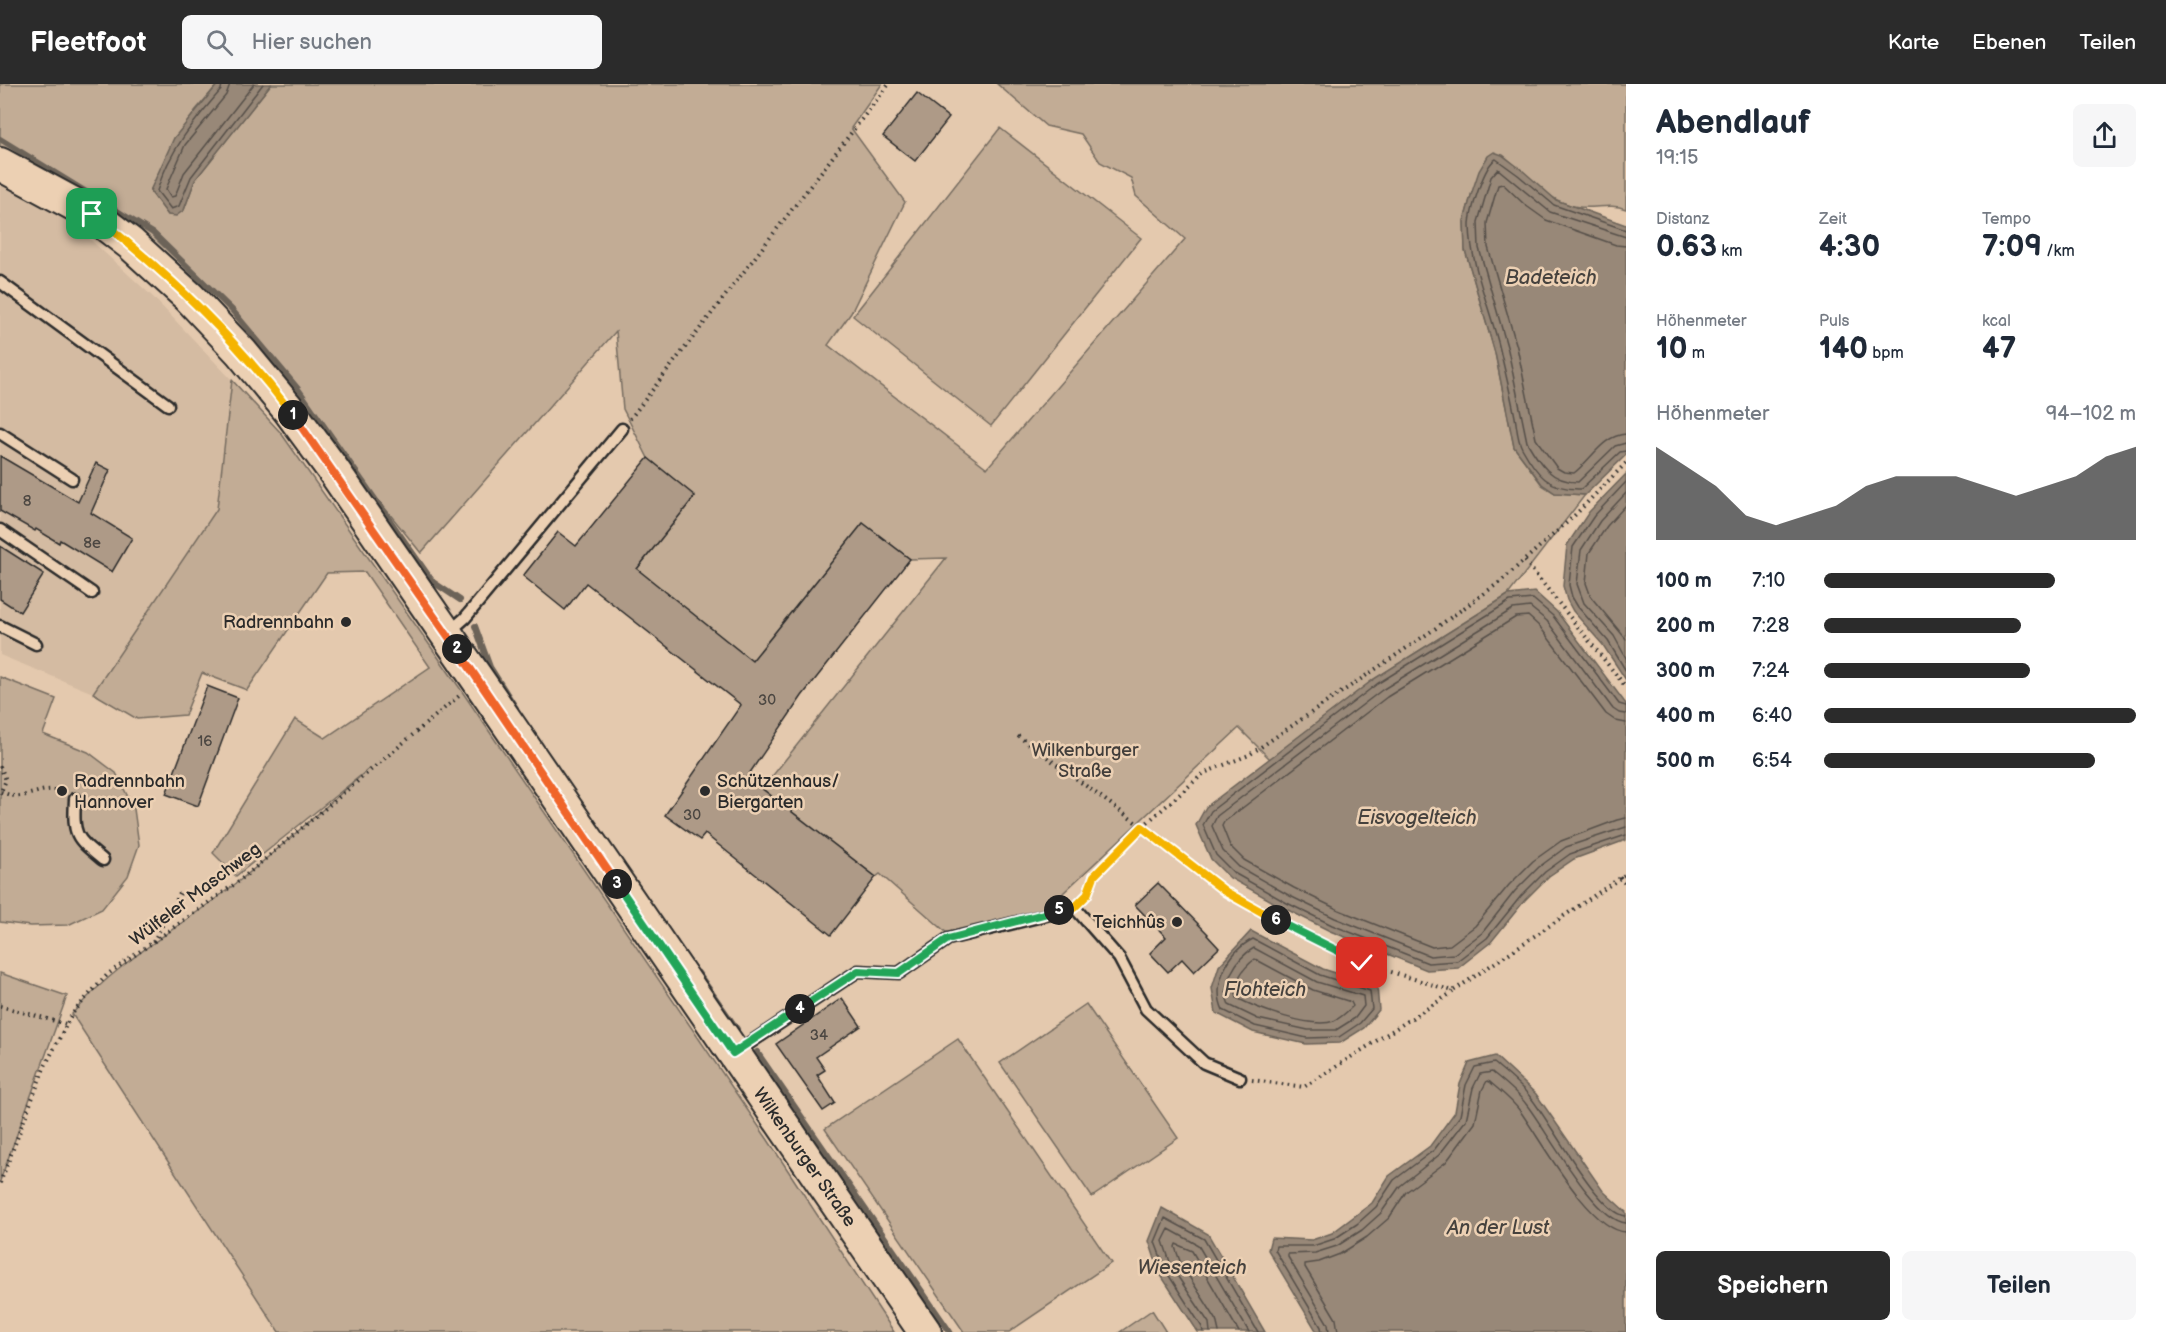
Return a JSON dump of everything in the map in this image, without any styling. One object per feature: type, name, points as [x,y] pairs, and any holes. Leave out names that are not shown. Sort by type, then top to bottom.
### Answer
[{"type":"main road","name":"Wilkenburger Straße","points":[[0,164],[92,214],[131,244],[189,297],[241,352],[289,410],[447,634],[925,1332]]},
{"type":"lane","points":[[0,282],[168,405]]},
{"type":"lane","points":[[447,634],[465,618],[622,429]]},
{"type":"lane","points":[[0,433],[72,479]]},
{"type":"lane","points":[[0,530],[92,593]]},
{"type":"lane","points":[[0,626],[36,644]]},
{"type":"lane","points":[[75,799],[74,823],[81,842],[103,860]]},
{"type":"lane","points":[[733,1053],[858,971],[899,973],[948,939],[1074,908],[1119,958],[1146,1009],[1204,1063],[1240,1078]]},
{"type":"path","points":[[622,429],[889,84]]},
{"type":"path","points":[[1074,908],[1087,895],[1094,876],[1142,827],[1204,773],[1249,754],[1500,582],[1573,517],[1626,463]]},
{"type":"path","points":[[1525,561],[1626,687]]},
{"type":"path","name":"Wülfeler Maschweg","points":[[0,1183],[44,1068],[66,1024],[72,1014],[108,975],[239,881],[478,680]]},
{"type":"path","points":[[1018,736],[1226,892],[1296,932],[1362,963],[1454,991]]},
{"type":"path","points":[[0,766],[6,780],[0,793],[19,796],[36,791],[57,789],[75,799]]},
{"type":"path","points":[[1240,1078],[1304,1087],[1454,991],[1626,873]]},
{"type":"path","points":[[1620,878],[1626,885]]},
{"type":"path","points":[[152,944],[182,890]]},
{"type":"path","points":[[0,1006],[66,1024]]},
{"type":"shaded area","points":[[0,157],[153,297],[232,380],[217,509],[93,693],[0,655]]},
{"type":"green space","points":[[0,84],[218,84],[195,111],[150,191],[168,215],[184,210],[195,180],[271,84],[882,84],[851,128],[905,202],[851,313],[828,345],[987,468],[1185,239],[1136,196],[1131,178],[1100,162],[1081,134],[1046,126],[997,84],[1626,84],[1626,209],[1614,206],[1568,205],[1547,194],[1503,155],[1472,192],[1464,221],[1465,250],[1495,353],[1514,447],[1542,485],[1555,493],[1585,495],[1508,595],[1374,679],[1270,759],[1239,728],[1047,908],[947,933],[880,874],[876,877],[762,789],[946,558],[910,559],[863,523],[752,661],[637,569],[695,496],[648,458],[623,409],[616,331],[421,553],[380,502],[363,514],[241,352],[0,155]]},
{"type":"green space","points":[[1000,128],[1141,238],[991,426],[853,316]]},
{"type":"green space","points":[[232,380],[281,433],[459,687],[768,1140],[894,1332],[279,1332],[72,1014],[110,977],[239,881],[370,768],[236,876],[213,853],[295,719],[325,738],[430,667],[365,572],[327,573],[247,690],[202,673],[185,715],[137,719],[93,693],[217,509]]},
{"type":"green space","name":"Radrennbahn Hannover","points":[[0,677],[56,699],[43,734],[88,752],[116,773],[134,809],[139,845],[128,876],[102,909],[68,925],[30,926],[0,922]]},
{"type":"green space","points":[[0,973],[67,996],[0,1181]]},
{"type":"green space","points":[[1086,1004],[1178,1138],[1092,1197],[1000,1063]]},
{"type":"green space","points":[[958,1039],[1111,1263],[1009,1332],[964,1332],[825,1129]]},
{"type":"green space","points":[[1152,1310],[1166,1332],[1120,1332]]},
{"type":"water","points":[[218,84],[271,84],[195,180],[184,210],[176,216],[168,215],[150,191],[174,138]]},
{"type":"water","name":"Badeteich","points":[[1494,152],[1502,155],[1522,170],[1556,200],[1626,225],[1626,455],[1585,495],[1555,493],[1542,484],[1514,447],[1495,353],[1465,250],[1464,221],[1472,192],[1479,171],[1488,156]]},
{"type":"water","points":[[1626,474],[1626,680],[1603,645],[1573,611],[1563,586],[1567,545],[1589,512]]},
{"type":"water","name":"Eisvogelteich","points":[[1535,592],[1557,612],[1626,704],[1626,840],[1574,859],[1549,876],[1525,900],[1491,942],[1458,968],[1427,970],[1330,931],[1284,908],[1230,878],[1211,859],[1196,825],[1206,807],[1374,679],[1508,595]]},
{"type":"water","name":"Flohteich","points":[[1251,931],[1323,969],[1377,986],[1379,1010],[1364,1028],[1340,1043],[1306,1044],[1253,1032],[1216,1013],[1212,988],[1219,966]]},
{"type":"water","name":"An der Lust","points":[[1495,1056],[1536,1094],[1603,1191],[1626,1212],[1626,1332],[1317,1332],[1268,1250],[1271,1238],[1312,1240],[1332,1233],[1372,1203],[1389,1176],[1430,1146],[1455,1112],[1460,1084],[1469,1063]]},
{"type":"water","name":"Wiesenteich","points":[[1162,1208],[1208,1234],[1265,1332],[1198,1332],[1160,1274],[1149,1241]]},
{"type":"building","points":[[917,93],[949,118],[915,161],[883,136]]},
{"type":"building","points":[[0,456],[78,502],[96,463],[110,470],[91,513],[132,538],[112,572],[60,540],[59,543],[0,511]]},
{"type":"building","points":[[648,458],[695,496],[637,569],[752,661],[863,523],[910,559],[802,696],[747,777],[876,877],[831,935],[705,834],[700,840],[665,815],[741,705],[586,583],[565,610],[523,576],[558,532],[576,546]]},
{"type":"building","points":[[0,546],[44,574],[20,612],[0,599]]},
{"type":"building","points":[[207,686],[238,698],[198,806],[166,794]]},
{"type":"building","points":[[1158,883],[1219,948],[1194,972],[1182,959],[1168,972],[1150,953],[1166,937],[1135,905]]},
{"type":"building","points":[[842,998],[861,1026],[816,1057],[825,1070],[817,1075],[835,1103],[823,1111],[776,1044]]},
{"type":"waterway","points":[[0,139],[153,233],[232,310],[298,389],[433,582],[460,600]]},
{"type":"waterway","points":[[475,626],[490,667],[516,708]]},
{"type":"waterway","points":[[698,973],[737,1029]]},
{"type":"waterway","points":[[757,1052],[950,1332]]},
{"type":"place","name":"Radrennbahn","points":[[346,622]]},
{"type":"place","name":"Radrennbahn Hannover","points":[[62,791]]},
{"type":"place","name":"Schützenhaus/ Biergarten","points":[[705,791]]},
{"type":"place","name":"Teichhûs","points":[[1177,922]]},
{"type":"route","points":[[92,214],[131,244],[189,297],[241,352],[289,410],[447,634],[733,1053],[858,971],[899,973],[948,939],[1074,908],[1087,895],[1094,876],[1142,827],[1226,892],[1296,932],[1362,963]]}]
